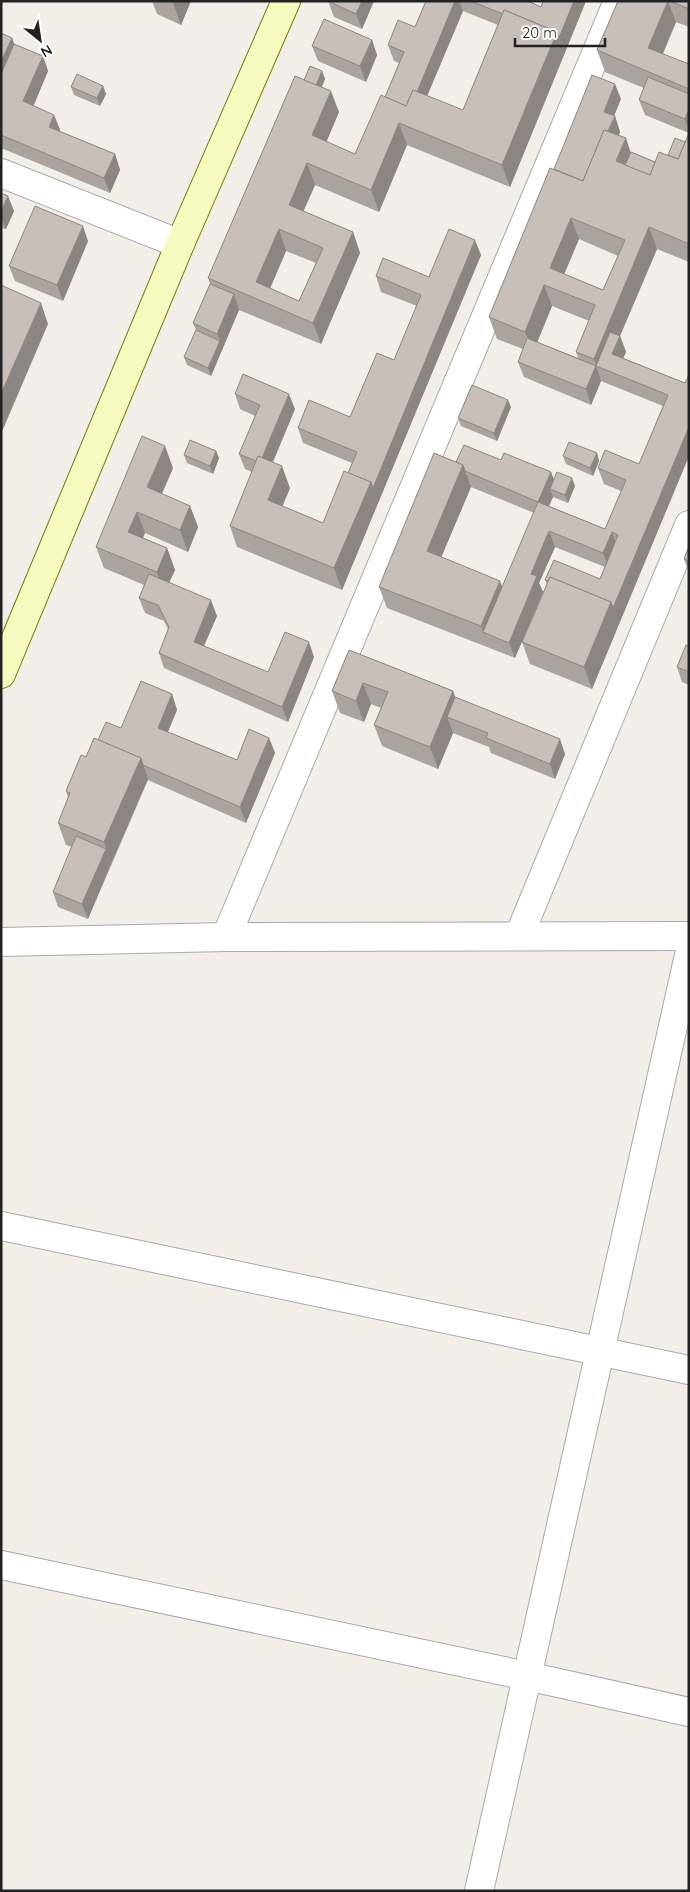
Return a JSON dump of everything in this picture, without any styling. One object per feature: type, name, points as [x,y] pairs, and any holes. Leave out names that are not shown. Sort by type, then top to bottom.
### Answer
[{"type":"street","points":[[1,674],[180,244],[286,1]]},
{"type":"street","points":[[226,937],[618,1]]},
{"type":"street","points":[[1,173],[180,244]]},
{"type":"street","points":[[519,936],[689,525]]},
{"type":"street","points":[[1,942],[226,937],[689,936]]},
{"type":"street","points":[[479,1891],[599,1353],[682,1013],[689,955]]},
{"type":"street","points":[[1,1226],[599,1353],[689,1370]]},
{"type":"street","points":[[1,1565],[689,1712]]},
{"type":"building","points":[[328,1],[362,1],[356,14]]},
{"type":"building","points":[[426,1],[455,1],[417,92],[413,90],[406,106],[385,97],[404,52],[388,45],[398,20],[415,27]]},
{"type":"building","points":[[471,1],[528,1],[541,7],[543,1],[574,1],[559,38],[557,32],[504,10],[503,14]]},
{"type":"building","points":[[618,1],[668,1],[648,48],[689,64],[689,89],[597,50]]},
{"type":"building","points":[[670,1],[689,1],[689,9]]},
{"type":"building","points":[[504,10],[557,32],[502,165],[399,123],[371,190],[307,163],[289,205],[353,232],[313,323],[208,278],[295,76],[331,91],[312,135],[355,154],[381,95],[406,106],[413,90],[463,110]],"holes":[[[279,229],[323,248],[299,301],[256,282]]]},
{"type":"building","points":[[324,19],[372,40],[360,66],[312,46]]},
{"type":"building","points":[[1,33],[12,38],[1,62]]},
{"type":"building","points":[[14,44],[43,56],[23,101],[54,115],[49,127],[115,154],[104,178],[1,135],[1,74]]},
{"type":"building","points":[[310,66],[322,71],[316,85],[304,80]]},
{"type":"building","points":[[77,74],[103,86],[97,98],[71,87]]},
{"type":"building","points":[[592,75],[615,84],[604,112],[615,116],[608,131],[604,130],[583,181],[554,169]]},
{"type":"building","points":[[648,77],[689,94],[689,109],[685,119],[639,100]]},
{"type":"building","points":[[604,130],[626,138],[616,161],[650,175],[659,152],[678,159],[689,133],[689,244],[649,227],[594,359],[576,352],[595,305],[544,285],[525,332],[489,317],[550,168],[583,181]],"holes":[[[571,218],[625,240],[603,290],[550,268]]]},
{"type":"building","points":[[675,138],[685,142],[678,159],[668,155]]},
{"type":"building","points":[[631,152],[655,162],[650,175],[625,165]]},
{"type":"building","points":[[1,193],[8,196],[1,212]]},
{"type":"building","points":[[35,206],[83,226],[57,285],[9,266]]},
{"type":"building","points":[[449,229],[475,240],[373,488],[371,482],[348,473],[357,452],[298,428],[309,400],[350,417],[377,353],[394,360],[421,295],[376,276],[383,258],[429,277]]},
{"type":"building","points":[[210,284],[234,294],[217,334],[193,323]]},
{"type":"building","points":[[1,285],[41,303],[1,394]]},
{"type":"building","points":[[196,330],[220,341],[208,368],[184,357]]},
{"type":"building","points":[[610,332],[620,336],[612,354],[685,383],[689,375],[689,427],[613,608],[611,602],[550,577],[548,581],[545,580],[554,560],[600,579],[618,535],[612,532],[603,553],[549,531],[531,574],[537,576],[509,643],[483,632],[538,502],[605,529],[626,480],[598,468],[605,450],[639,464],[668,395],[596,366]]},
{"type":"building","points":[[527,338],[596,366],[586,389],[518,362]]},
{"type":"building","points":[[243,374],[289,394],[262,458],[258,456],[256,461],[239,454],[260,405],[235,394]]},
{"type":"building","points":[[472,385],[508,400],[494,433],[458,418]]},
{"type":"building","points":[[142,436],[165,446],[147,487],[190,506],[180,530],[137,512],[128,532],[167,548],[157,572],[96,547]]},
{"type":"building","points":[[190,440],[216,451],[210,466],[184,455]]},
{"type":"building","points":[[569,442],[597,453],[590,468],[563,456]]},
{"type":"building","points":[[464,445],[501,460],[504,453],[551,472],[538,502],[465,471],[463,465],[456,462]]},
{"type":"building","points":[[434,453],[463,465],[427,551],[500,581],[481,626],[379,587]]},
{"type":"building","points":[[258,456],[282,466],[268,500],[323,523],[344,471],[371,482],[334,568],[230,526]]},
{"type":"building","points":[[557,472],[572,478],[565,495],[550,489]]},
{"type":"building","points":[[689,546],[689,561],[684,559]]},
{"type":"building","points":[[149,574],[211,600],[194,642],[268,672],[285,632],[309,642],[282,707],[159,653],[169,627],[158,605],[139,598]]},
{"type":"building","points":[[550,577],[611,602],[584,667],[522,642]]},
{"type":"building","points":[[686,645],[689,646],[689,672],[677,667]]},
{"type":"building","points":[[349,650],[453,691],[430,747],[374,725],[388,692],[363,683],[356,701],[332,691]]},
{"type":"building","points":[[141,681],[172,694],[158,728],[237,760],[249,729],[269,738],[240,807],[143,765],[141,758],[98,740],[106,722],[121,728]]},
{"type":"building","points":[[455,697],[560,739],[550,764],[486,738],[488,733],[447,717]]},
{"type":"building","points":[[94,738],[141,758],[104,842],[58,823],[70,793],[66,791],[81,755],[86,757]]},
{"type":"building","points":[[76,836],[106,849],[82,904],[53,892]]}]
